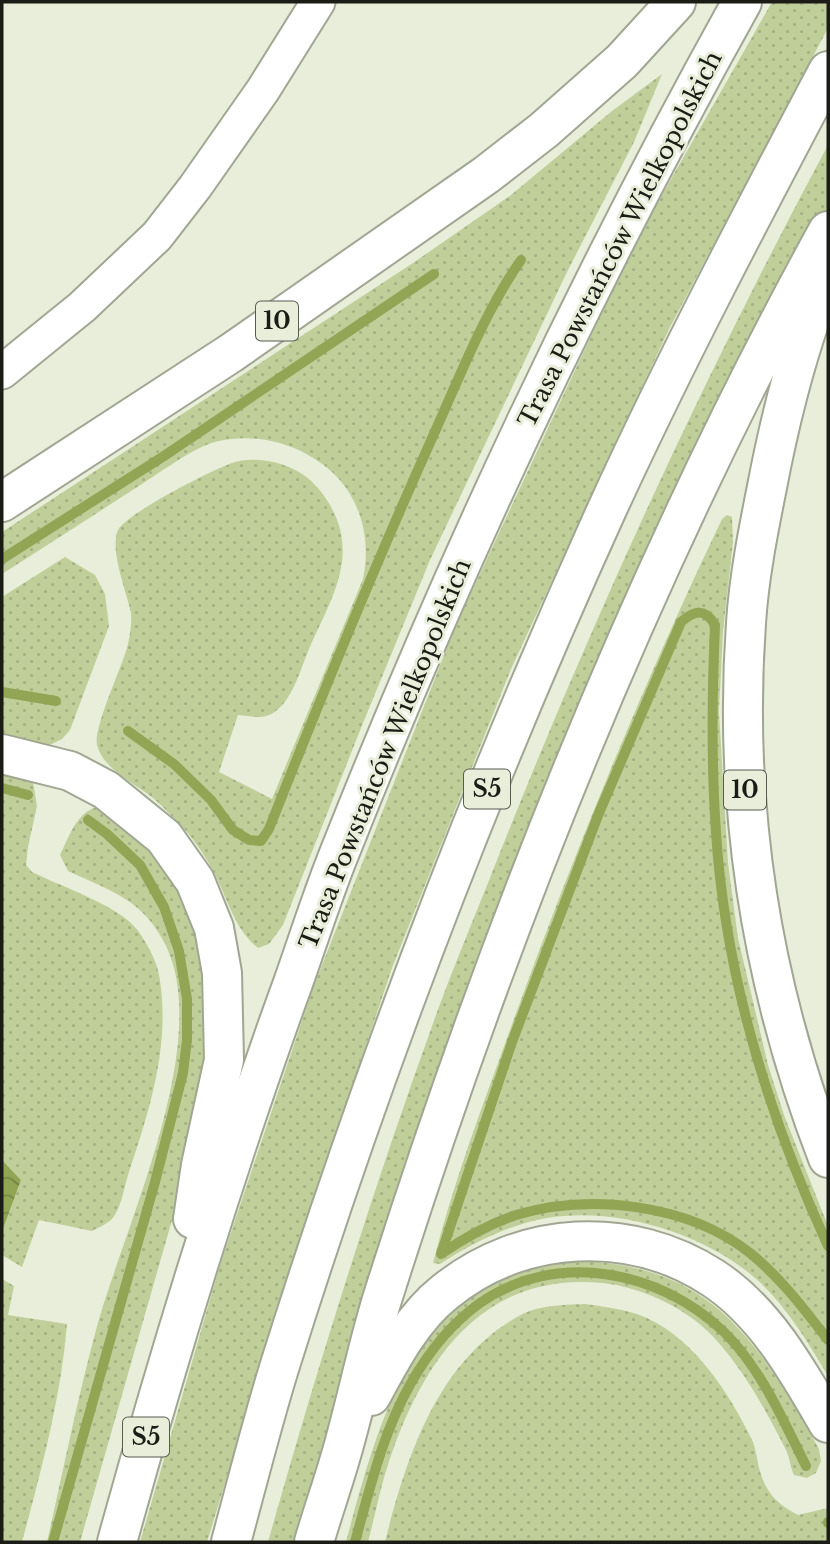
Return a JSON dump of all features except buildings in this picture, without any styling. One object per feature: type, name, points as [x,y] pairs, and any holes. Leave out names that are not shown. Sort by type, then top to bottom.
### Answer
[{"type":"highway","name":"10","points":[[2,502],[231,353],[496,167],[544,130],[622,61],[676,2]]},
{"type":"highway","name":"Trasa Powstańców Wielkopolskich","points":[[117,1542],[176,1332],[258,1078],[340,852],[422,654],[509,459],[618,232],[742,2]]},
{"type":"highway","name":"S5","points":[[231,1542],[279,1369],[353,1143],[446,888],[525,696],[609,504],[721,274],[828,71]]},
{"type":"highway","points":[[314,1542],[345,1443],[383,1294],[504,942],[592,721],[672,537],[784,311],[828,231]]},
{"type":"highway","name":"10","points":[[828,273],[781,414],[755,551],[746,621],[743,698],[745,786],[753,872],[768,961],[785,1031],[828,1158]]},
{"type":"highway","points":[[2,488],[64,461]]},
{"type":"highway","points":[[2,754],[70,771],[106,790],[164,837],[195,881],[214,928],[222,973],[224,1060],[201,1165],[176,1332]]},
{"type":"highway","points":[[345,1443],[393,1356],[416,1322],[443,1293],[475,1271],[512,1252],[585,1240],[628,1244],[672,1256],[715,1279],[753,1312],[784,1350],[828,1423]]},
{"type":"street","points":[[2,372],[82,307],[157,236],[263,90],[318,2]]},
{"type":"shaded area","points":[[772,2],[828,2],[828,28],[669,329],[511,669],[392,968],[285,1287],[207,1542],[140,1542],[220,1265],[313,988],[456,625],[634,244]]},
{"type":"shaded area","points":[[662,74],[634,142],[567,272],[430,560],[283,925],[269,944],[258,948],[234,917],[212,868],[187,832],[157,802],[112,768],[100,754],[97,745],[99,725],[125,654],[131,624],[131,613],[117,560],[116,538],[118,530],[137,513],[207,474],[239,461],[268,461],[296,470],[312,482],[330,505],[339,524],[342,543],[342,561],[333,596],[288,698],[268,716],[238,715],[219,772],[272,799],[363,579],[365,536],[351,495],[332,472],[307,454],[279,443],[249,438],[234,439],[210,443],[191,453],[2,574],[2,532],[413,263],[511,195],[612,111]]},
{"type":"shaded area","points":[[828,145],[828,206],[670,523],[299,1542],[268,1542],[368,1211],[443,996],[497,860],[572,677],[652,497],[782,232]]},
{"type":"shaded area","points":[[727,515],[732,517],[733,542],[723,631],[719,712],[728,863],[738,938],[768,1065],[784,1115],[828,1226],[828,1376],[786,1312],[755,1278],[711,1248],[657,1227],[601,1216],[547,1218],[505,1230],[440,1264],[433,1263],[479,1115],[584,834],[664,644],[722,519]]},
{"type":"shaded area","points":[[65,557],[95,575],[105,594],[109,626],[70,730],[62,739],[50,745],[2,737],[2,597]]},
{"type":"shaded area","points":[[2,773],[32,776],[37,806],[26,865],[32,872],[119,914],[139,932],[150,949],[159,974],[162,1006],[156,1080],[117,1211],[111,1220],[92,1231],[39,1220],[22,1267],[2,1255],[2,1232],[21,1180],[2,1160]]},
{"type":"shaded area","points":[[104,806],[156,854],[180,894],[198,939],[209,990],[211,1049],[184,1178],[80,1542],[47,1542],[96,1330],[159,1137],[172,1084],[179,1034],[178,987],[166,946],[157,930],[137,907],[125,899],[68,871],[60,855],[81,817],[88,811]]},
{"type":"shaded area","points":[[566,1261],[615,1264],[656,1274],[692,1290],[722,1312],[748,1340],[796,1408],[819,1449],[821,1461],[816,1473],[807,1478],[794,1475],[786,1450],[747,1380],[718,1342],[694,1320],[665,1302],[634,1289],[602,1283],[562,1283],[526,1291],[495,1305],[468,1326],[444,1351],[407,1414],[382,1484],[368,1542],[346,1542],[363,1480],[386,1414],[416,1353],[435,1327],[458,1304],[496,1281],[537,1267]]},
{"type":"shaded area","points":[[2,1279],[14,1286],[8,1315],[67,1324],[55,1407],[22,1542],[2,1542]]},
{"type":"shaded area","points":[[585,1304],[637,1314],[675,1335],[691,1350],[720,1385],[743,1423],[753,1442],[761,1476],[772,1496],[798,1515],[828,1508],[828,1542],[385,1542],[415,1446],[446,1386],[466,1359],[489,1336],[525,1313],[550,1306]]},
{"type":"water","points":[[2,1160],[21,1180],[2,1232]]},
{"type":"waterway","points":[[128,731],[174,764],[211,800],[233,830],[249,840],[261,841],[269,829],[369,582],[463,368],[495,301],[521,260]]},
{"type":"waterway","points":[[2,559],[164,456],[434,274]]},
{"type":"waterway","points":[[828,1246],[769,1096],[740,992],[721,886],[716,832],[712,729],[715,625],[704,613],[695,613],[681,622],[599,813],[512,1042],[441,1254],[496,1223],[545,1208],[606,1204],[638,1207],[698,1223],[725,1236],[750,1253],[782,1283],[828,1340]]},
{"type":"waterway","points":[[2,692],[56,701]]},
{"type":"waterway","points":[[2,788],[28,795]]},
{"type":"waterway","points":[[53,1542],[155,1182],[183,1073],[187,1040],[187,999],[179,951],[164,907],[140,865],[88,820]]},
{"type":"waterway","points":[[355,1542],[385,1441],[401,1402],[425,1361],[450,1329],[480,1303],[510,1286],[541,1276],[573,1272],[606,1274],[638,1281],[669,1293],[697,1310],[723,1331],[749,1361],[770,1395],[806,1466]]}]
